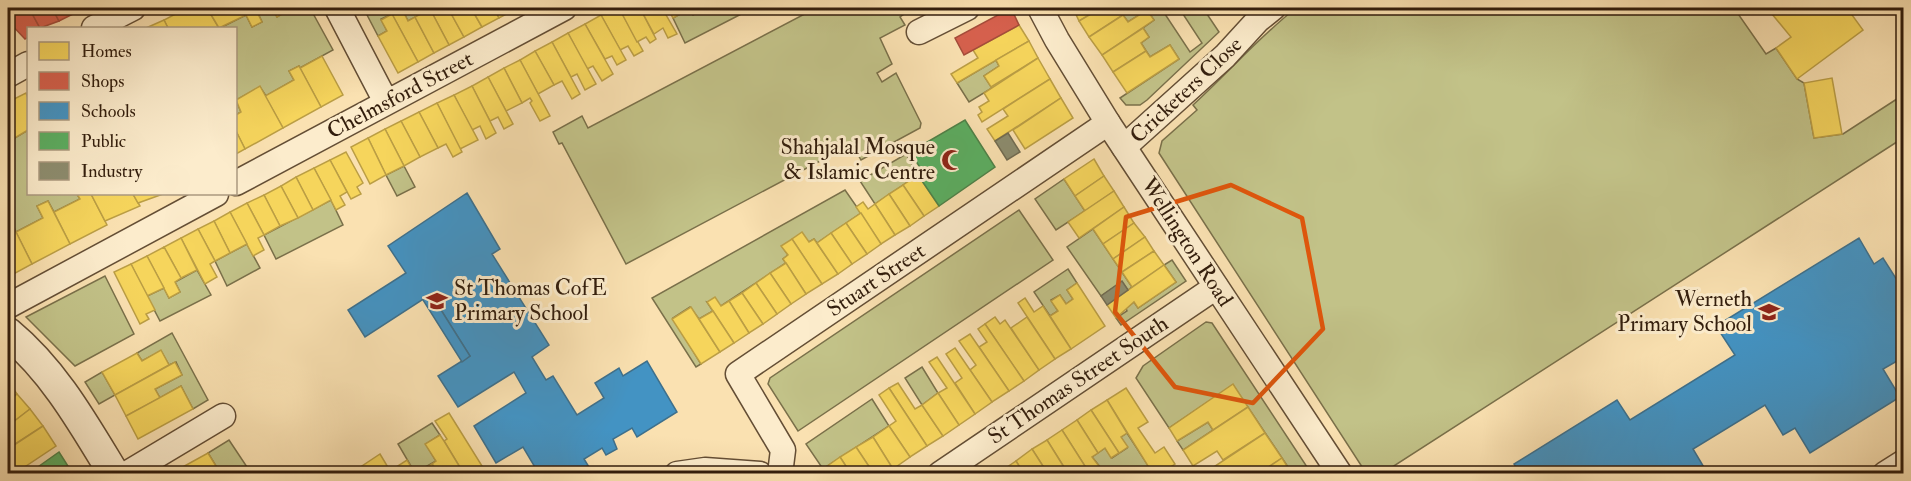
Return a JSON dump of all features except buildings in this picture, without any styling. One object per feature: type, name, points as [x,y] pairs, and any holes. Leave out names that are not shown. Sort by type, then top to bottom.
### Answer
[{"type":"street","points":[[96,27],[133,8]]},
{"type":"street","points":[[337,8],[386,102]]},
{"type":"street","name":"Chelmsford Street","points":[[237,182],[564,8]]},
{"type":"street","points":[[919,32],[967,8]]},
{"type":"street","name":"Wellington Road","points":[[1040,8],[1108,123],[1340,474]]},
{"type":"street","name":"Cricketers Close","points":[[1124,147],[1225,56],[1258,20],[1273,8]]},
{"type":"street","points":[[8,75],[27,64]]},
{"type":"street","name":"Stuart Street","points":[[780,474],[783,450],[738,374],[1108,123]]},
{"type":"street","points":[[8,306],[214,195]]},
{"type":"street","name":"St Thomas Street South","points":[[940,474],[1216,287]]},
{"type":"street","points":[[8,333],[24,347],[60,387],[114,474]]},
{"type":"street","points":[[126,474],[223,416]]},
{"type":"street","points":[[1886,474],[1904,462]]},
{"type":"street","points":[[677,474],[705,470],[760,474]]},
{"type":"highlighted area","points":[[1231,185],[1302,218],[1323,329],[1253,403],[1175,387],[1115,312],[1126,217]]},
{"type":"green space","points":[[258,8],[272,8],[277,17],[291,8],[310,8],[333,50],[300,68],[299,66],[289,71],[294,80],[266,96],[260,87],[237,99],[237,27],[222,27],[246,15],[252,27],[262,22],[256,9]]},
{"type":"green space","points":[[370,8],[433,8],[408,21],[402,9],[381,19],[387,31],[378,36],[365,11]]},
{"type":"green space","points":[[699,8],[753,8],[685,43],[673,18],[689,9],[693,15],[701,11]]},
{"type":"green space","points":[[816,8],[913,8],[900,17],[905,25],[880,38],[892,64],[877,73],[882,82],[896,73],[921,123],[920,128],[861,160],[852,144],[626,264],[562,143],[559,144],[553,132],[582,116],[588,128]]},
{"type":"green space","points":[[1130,8],[1161,8],[1190,52],[1202,43],[1179,8],[1203,8],[1219,32],[1140,105],[1126,105],[1120,98],[1179,59],[1170,45],[1150,57],[1141,43],[1149,37],[1143,28],[1154,20],[1147,10],[1128,22],[1123,15]]},
{"type":"green space","points":[[1296,8],[1734,8],[1766,54],[1776,48],[1797,79],[1804,83],[1814,138],[1843,134],[1903,95],[1903,138],[1383,473],[1366,473],[1159,153],[1162,141],[1197,110],[1193,105]]},
{"type":"green space","points":[[996,60],[999,66],[984,76],[992,88],[969,102],[957,83]]},
{"type":"green space","points":[[237,102],[241,112],[237,114]]},
{"type":"green space","points":[[27,131],[27,195],[78,195],[80,199],[54,212],[48,201],[37,206],[43,218],[16,232],[8,215],[8,157],[11,155],[8,142]]},
{"type":"green space","points":[[906,154],[918,175],[875,204],[860,181]]},
{"type":"green space","points":[[404,166],[415,187],[397,196],[386,175]]},
{"type":"green space","points":[[1064,179],[1085,211],[1056,230],[1035,199]]},
{"type":"green space","points":[[845,190],[861,213],[817,243],[814,239],[809,242],[782,246],[788,255],[783,259],[786,263],[721,306],[707,302],[713,311],[699,319],[690,307],[673,318],[701,364],[696,367],[652,298]]},
{"type":"green space","points":[[331,200],[343,225],[276,259],[264,235]]},
{"type":"green space","points":[[1019,210],[1053,260],[798,431],[768,384],[770,378]]},
{"type":"green space","points":[[1093,229],[1132,287],[1128,290],[1122,282],[1101,296],[1067,247]]},
{"type":"green space","points":[[247,244],[260,268],[227,286],[215,261]]},
{"type":"green space","points":[[1172,260],[1186,281],[1121,325],[1116,318],[1127,311],[1126,308],[1134,302],[1138,308],[1176,282],[1164,265]]},
{"type":"green space","points":[[1068,269],[1077,283],[1067,290],[1073,299],[1066,304],[1060,295],[1051,300],[1058,311],[1050,316],[1034,292]]},
{"type":"green space","points":[[197,270],[211,295],[160,321],[147,296],[164,288],[169,298],[180,292],[175,282]]},
{"type":"green space","points":[[105,276],[134,334],[75,366],[26,317]]},
{"type":"green space","points":[[1206,322],[1212,323],[1311,473],[1292,473],[1233,385],[1169,428],[1136,378],[1143,366]]},
{"type":"green space","points":[[172,333],[208,400],[193,409],[181,386],[160,398],[155,389],[182,375],[176,362],[169,365],[161,351],[142,361],[137,353]]},
{"type":"green space","points":[[922,367],[938,393],[922,405],[905,378]]},
{"type":"green space","points":[[102,372],[115,395],[99,404],[85,382]]},
{"type":"green space","points":[[872,399],[889,426],[823,469],[806,444]]},
{"type":"green space","points":[[1208,422],[1213,430],[1183,450],[1177,441]]},
{"type":"green space","points":[[432,423],[440,435],[426,444],[436,461],[415,473],[398,444]]},
{"type":"green space","points":[[1127,433],[1153,473],[1105,473],[1092,457],[1105,448],[1112,458],[1127,448],[1121,437]]},
{"type":"green space","points":[[229,440],[251,473],[215,473],[219,471],[208,453]]},
{"type":"place","name":"Shahjalal Mosque & Islamic Centre","points":[[952,160]]},
{"type":"place","name":"St Thomas CofE Primary School","points":[[437,301]]},
{"type":"place","name":"Werneth Primary School","points":[[1769,312]]}]
